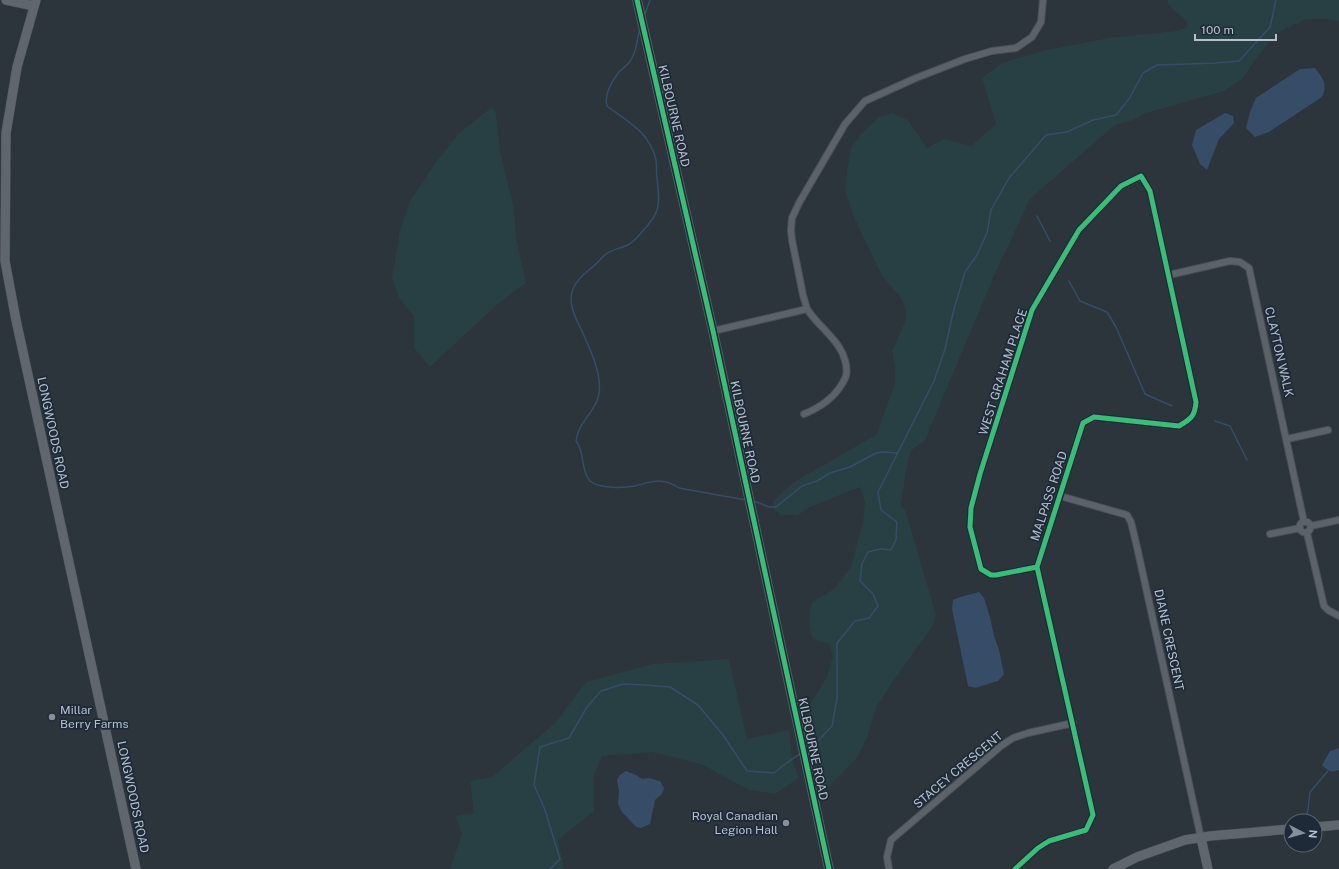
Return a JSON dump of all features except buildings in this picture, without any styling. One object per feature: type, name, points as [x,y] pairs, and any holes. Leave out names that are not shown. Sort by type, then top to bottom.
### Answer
[{"type":"main road","points":[[6,0],[35,3]]},
{"type":"main road","name":"KILBOURNE ROAD","points":[[637,0],[713,331],[829,869]]},
{"type":"main road","name":"LONGWOODS ROAD","points":[[35,3],[17,67],[6,134],[7,197],[5,261],[16,320],[136,869]]},
{"type":"main road","points":[[1323,826],[1339,825]]},
{"type":"main road","points":[[1113,869],[1137,857],[1185,840],[1283,830]]},
{"type":"main road","points":[[1201,838],[1208,869]]},
{"type":"street","points":[[804,414],[824,404],[838,391],[846,376],[845,358],[839,346],[812,317],[807,309],[803,296],[791,230],[792,218],[799,203],[845,124],[865,101],[941,67],[992,51],[1016,48],[1032,37],[1041,22],[1044,0]]},
{"type":"street","name":"WEST GRAHAM PLACE","points":[[1037,567],[996,575],[991,575],[981,569],[970,527],[971,508],[980,474],[1032,310],[1079,230],[1121,186],[1141,176],[1150,191]]},
{"type":"street","name":"MALPASS ROAD","points":[[1037,567],[1083,423],[1094,417],[1179,426],[1189,420],[1195,412],[1196,402],[1150,191]]},
{"type":"street","name":"CLAYTON WALK","points":[[1169,275],[1230,261],[1240,262],[1249,268],[1304,522]]},
{"type":"street","points":[[713,331],[807,309]]},
{"type":"street","points":[[1287,439],[1328,430]]},
{"type":"street","name":"DIANE CRESCENT","points":[[1060,496],[1127,515],[1131,522],[1201,838]]},
{"type":"street","points":[[1300,528],[1301,524],[1304,522],[1311,526],[1339,520]]},
{"type":"street","points":[[1311,526],[1307,533],[1324,606],[1339,616]]},
{"type":"street","points":[[1300,528],[1302,532],[1307,533]]},
{"type":"street","points":[[1270,534],[1300,528]]},
{"type":"street","points":[[1015,869],[1038,848],[1049,841],[1086,830],[1093,816],[1037,567]]},
{"type":"street","name":"STACEY CRESCENT","points":[[889,869],[887,857],[892,840],[1001,746],[1013,738],[1028,732],[1073,723]]},
{"type":"green space","points":[[1167,0],[1339,0],[1339,21],[1307,19],[1277,33],[1242,79],[1224,91],[1146,113],[1130,121],[1115,125],[1030,199],[994,276],[925,440],[913,449],[908,460],[901,504],[906,512],[936,615],[932,627],[893,681],[876,708],[867,738],[857,758],[824,792],[807,709],[827,677],[833,656],[829,644],[813,639],[810,625],[810,611],[812,602],[834,589],[851,567],[863,521],[865,502],[860,487],[810,507],[798,515],[780,515],[774,509],[773,501],[794,482],[876,435],[895,384],[895,367],[892,351],[906,320],[905,308],[901,298],[882,276],[854,217],[845,192],[851,148],[861,134],[879,117],[892,113],[908,120],[927,148],[944,139],[971,146],[996,124],[982,78],[1002,63],[1046,50],[1109,38],[1176,31],[1185,28],[1188,25],[1186,21],[1168,4]]},
{"type":"green space","points":[[492,107],[496,114],[500,151],[514,208],[516,237],[526,283],[500,302],[430,367],[414,348],[414,317],[399,298],[392,278],[400,230],[410,201],[434,165],[459,133]]},
{"type":"green space","points":[[729,659],[747,739],[789,730],[792,759],[799,778],[775,794],[749,790],[701,764],[652,752],[602,756],[594,775],[594,811],[558,840],[564,869],[450,869],[462,834],[455,816],[474,813],[470,781],[492,777],[556,722],[586,682],[653,664]]},
{"type":"water","points":[[1315,68],[1325,85],[1322,97],[1269,132],[1255,137],[1246,128],[1250,112],[1256,98],[1300,69]]},
{"type":"water","points":[[1225,113],[1233,116],[1234,123],[1219,139],[1207,170],[1200,164],[1192,145],[1196,130]]},
{"type":"water","points":[[979,592],[984,598],[990,617],[1004,674],[998,681],[975,688],[968,686],[952,609],[953,600]]},
{"type":"water","points":[[1339,748],[1339,770],[1330,771],[1326,769],[1322,765],[1330,751]]},
{"type":"water","points":[[626,771],[642,779],[649,778],[660,781],[664,788],[662,794],[655,800],[650,824],[641,828],[636,827],[622,812],[618,804],[619,791],[617,780],[620,775]]},
{"type":"waterway","points":[[645,14],[650,0]]},
{"type":"waterway","points":[[808,749],[815,744],[832,726],[837,698],[837,643],[855,621],[869,618],[878,606],[873,594],[860,581],[862,564],[868,552],[880,549],[891,550],[896,540],[897,522],[881,510],[878,492],[934,381],[945,349],[954,309],[965,272],[977,255],[987,233],[991,210],[1009,178],[1046,135],[1067,132],[1093,120],[1116,115],[1129,99],[1143,73],[1157,65],[1239,61],[1270,27],[1276,0]]},
{"type":"waterway","points":[[640,29],[632,59],[619,72],[609,88],[606,102],[607,106],[630,122],[643,134],[653,150],[656,160],[659,202],[656,214],[648,226],[636,239],[627,245],[606,254],[580,278],[573,289],[571,295],[572,308],[594,360],[600,386],[596,404],[582,424],[576,441],[581,453],[584,470],[587,477],[594,484],[605,487],[625,487],[662,481],[679,488],[746,500]]},
{"type":"waterway","points":[[1037,216],[1050,241]]},
{"type":"waterway","points":[[1069,281],[1080,301],[1107,312],[1116,327],[1145,394],[1172,406]]},
{"type":"waterway","points":[[1215,421],[1230,426],[1247,460]]},
{"type":"waterway","points":[[754,501],[769,507],[776,507],[802,486],[817,481],[830,473],[850,467],[876,453],[897,453]]},
{"type":"waterway","points":[[550,869],[560,859],[545,810],[534,785],[540,747],[569,738],[587,707],[601,691],[623,684],[670,687],[698,705],[723,735],[747,771],[774,773],[801,753]]},
{"type":"waterway","points":[[1307,813],[1310,792],[1328,771]]},
{"type":"cycle path","points":[[637,0],[713,331],[829,869]]},
{"type":"cycle path","points":[[1015,869],[1038,848],[1049,841],[1086,830],[1093,815],[1037,567],[1083,423],[1094,417],[1179,426],[1192,417],[1195,411],[1196,402],[1150,191],[1141,176],[1121,186],[1079,230],[1032,310],[980,474],[971,508],[970,527],[981,569],[991,575],[996,575],[1037,567]]},
{"type":"place","name":"Millar Berry Farms","points":[[52,717]]},
{"type":"place","name":"Royal Canadian Legion Hall","points":[[786,823]]}]
